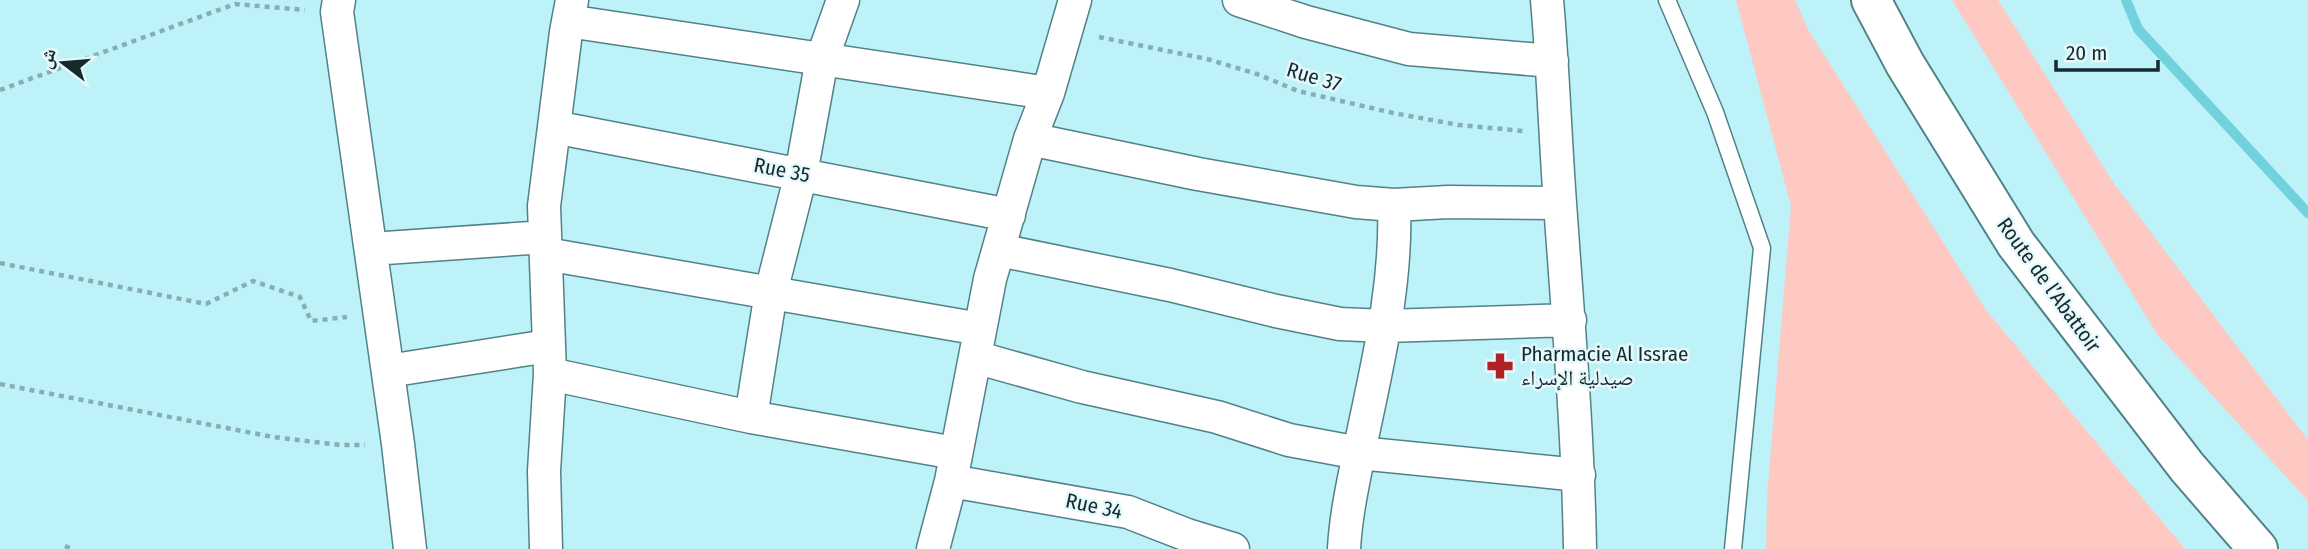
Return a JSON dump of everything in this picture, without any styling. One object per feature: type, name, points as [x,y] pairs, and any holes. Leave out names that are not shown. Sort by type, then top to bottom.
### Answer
[{"type":"main road","name":"Route de l’Abattoir","points":[[1871,0],[1905,64],[2015,244],[2188,467],[2258,549]]},
{"type":"street","points":[[751,417],[771,292],[801,174],[822,59],[843,0]]},
{"type":"street","points":[[1239,0],[1347,34],[1409,49],[1552,61]]},
{"type":"street","points":[[1548,0],[1555,134],[1570,320],[1579,475],[1580,549]]},
{"type":"street","points":[[338,6],[410,549]]},
{"type":"street","points":[[546,549],[544,471],[549,360],[544,206],[570,10],[822,59],[1048,93]]},
{"type":"street","points":[[933,549],[953,467],[990,279],[1030,139],[1048,93],[1071,15]]},
{"type":"street","name":"Rue 35","points":[[554,127],[1009,215]]},
{"type":"street","points":[[1030,139],[1198,174],[1356,202],[1394,205],[1448,202],[1560,204]]},
{"type":"street","points":[[1344,549],[1351,491],[1386,326],[1395,240],[1394,205]]},
{"type":"street","points":[[371,249],[545,245],[771,292],[977,343],[1082,387],[1195,411],[1289,440],[1359,453],[1579,475]]},
{"type":"street","points":[[999,250],[1327,321],[1386,326],[1570,320]]},
{"type":"street","points":[[388,371],[549,360]]},
{"type":"street","name":"Rue 34","points":[[549,360],[751,417],[1128,512],[1187,542],[1233,549]]},
{"type":"lane","points":[[1667,0],[1715,112],[1762,248],[1733,549]]},
{"type":"path","points":[[0,90],[235,4],[338,6]]},
{"type":"path","name":"Rue 37","points":[[1071,15],[1258,74],[1298,91],[1392,113],[1459,125],[1555,134]]},
{"type":"path","points":[[0,263],[206,304],[253,281],[300,297],[312,321],[378,313]]},
{"type":"path","points":[[0,384],[273,437],[340,445],[398,444]]},
{"type":"path","points":[[65,546],[72,549]]},
{"type":"shaded area","points":[[1736,0],[1795,0],[1809,31],[1986,310],[2185,549],[1766,549],[1767,497],[1791,206]]},
{"type":"shaded area","points":[[1952,0],[1998,0],[2115,185],[2308,440],[2308,501],[2157,334]]},
{"type":"waterway","points":[[2126,0],[2138,29],[2308,213]]},
{"type":"place","name":"Pharmacie Al Issrae صيدلية الإسراء","points":[[1500,366]]}]
